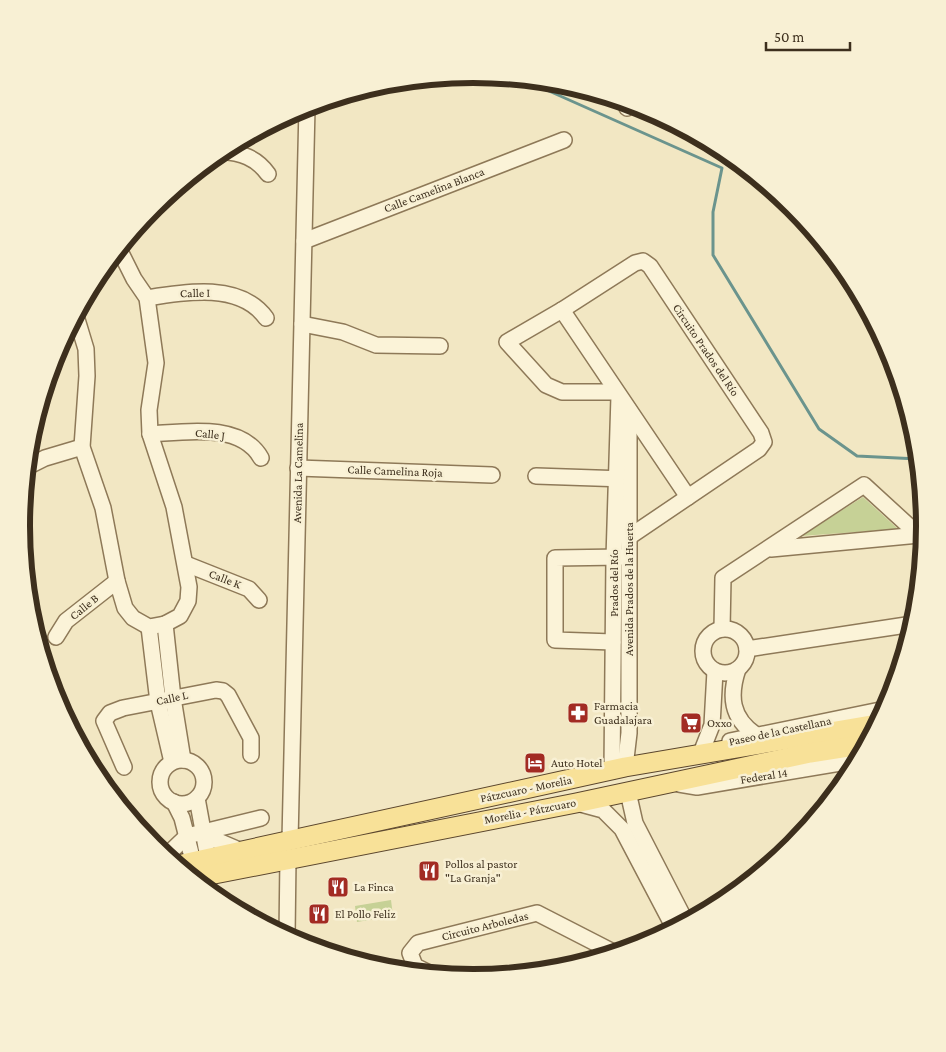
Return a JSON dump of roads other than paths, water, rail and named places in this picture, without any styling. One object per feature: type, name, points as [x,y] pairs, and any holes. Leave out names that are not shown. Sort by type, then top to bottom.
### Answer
[{"type":"main road","name":"Pátzcuaro - Morelia","points":[[193,866],[240,850],[619,769],[677,757],[868,725]]},
{"type":"main road","name":"Morelia - Pátzcuaro","points":[[193,866],[288,858],[576,803],[810,753],[858,745]]},
{"type":"street","name":"Avenida La Camelina","points":[[290,840],[307,116]]},
{"type":"street","name":"Calle Camelina Blanca","points":[[304,241],[564,140]]},
{"type":"street","points":[[236,152],[242,153],[261,165],[268,174]]},
{"type":"street","points":[[79,325],[86,349],[87,376],[82,447],[104,508],[117,580],[125,608],[133,618],[157,626],[180,616],[188,601],[189,587],[174,507],[150,434],[149,410],[156,363],[147,298],[134,279],[122,256]]},
{"type":"street","name":"Circuito Prados del Río","points":[[618,394],[562,392],[546,385],[507,342],[562,310],[635,263],[643,261],[650,266],[762,433],[764,442],[760,449],[629,538]]},
{"type":"street","name":"Calle I","points":[[147,298],[188,291],[212,291],[254,304],[266,318]]},
{"type":"street","points":[[562,310],[688,497]]},
{"type":"street","points":[[302,324],[343,332],[376,345],[440,346]]},
{"type":"street","name":"Prados del Río","points":[[618,394],[622,479],[621,557],[613,642],[619,769]]},
{"type":"street","name":"Avenida Prados de la Huerta","points":[[619,769],[629,733],[621,557],[629,538],[622,479],[629,410]]},
{"type":"street","name":"Calle J","points":[[150,434],[199,431],[232,436],[250,444],[261,458]]},
{"type":"street","points":[[35,463],[45,458],[82,447]]},
{"type":"street","name":"Calle Camelina Roja","points":[[298,468],[492,475]]},
{"type":"street","points":[[536,476],[622,479]]},
{"type":"street","points":[[722,629],[722,578],[864,486],[916,532]]},
{"type":"street","points":[[768,549],[916,537]]},
{"type":"street","points":[[613,642],[555,640],[555,558],[621,557]]},
{"type":"street","name":"Calle K","points":[[186,564],[250,588],[259,600]]},
{"type":"street","name":"Calle B","points":[[56,637],[66,621],[117,580]]},
{"type":"street","points":[[747,649],[904,625]]},
{"type":"street","points":[[157,626],[165,700],[178,761]]},
{"type":"street","points":[[738,669],[731,672],[715,671],[706,661],[703,647],[710,635],[722,629],[736,632],[742,636],[747,649],[746,657],[738,669],[732,693],[734,707],[746,728],[756,734]]},
{"type":"street","points":[[703,748],[712,725],[715,671]]},
{"type":"street","name":"Calle L","points":[[124,767],[104,721],[110,713],[124,708],[165,700],[223,691],[228,695],[251,738],[251,755]]},
{"type":"street","name":"Paseo de la Castellana","points":[[677,757],[756,734],[875,711]]},
{"type":"street","points":[[174,802],[186,803],[198,798],[202,792],[204,778],[196,766],[178,761],[166,766],[160,779],[163,793],[174,802],[182,818],[193,866]]},
{"type":"street","name":"Federal 14","points":[[670,783],[697,787],[848,762]]},
{"type":"street","points":[[628,792],[635,823],[636,839],[671,922]]},
{"type":"street","points":[[193,866],[204,833],[198,798]]},
{"type":"street","points":[[576,803],[590,805],[608,814],[622,829],[636,839],[682,916]]},
{"type":"street","points":[[172,850],[187,836],[261,818]]},
{"type":"street","points":[[204,833],[240,850]]},
{"type":"street","points":[[286,927],[288,858]]},
{"type":"street","name":"Circuito Arboledas","points":[[415,965],[410,953],[418,943],[537,913],[606,948]]},
{"type":"waterway","points":[[546,90],[722,168],[713,212],[713,255],[819,429],[857,456],[910,459]]},
{"type":"place","name":"Farmacia Guadalajara","points":[[578,713]]},
{"type":"place","name":"Oxxo","points":[[691,723]]},
{"type":"place","name":"Auto Hotel","points":[[535,763]]},
{"type":"place","name":"Pollos al pastor \"La Granja\"","points":[[429,871]]},
{"type":"place","name":"La Finca","points":[[338,887]]},
{"type":"place","name":"El Pollo Feliz","points":[[319,914]]}]
